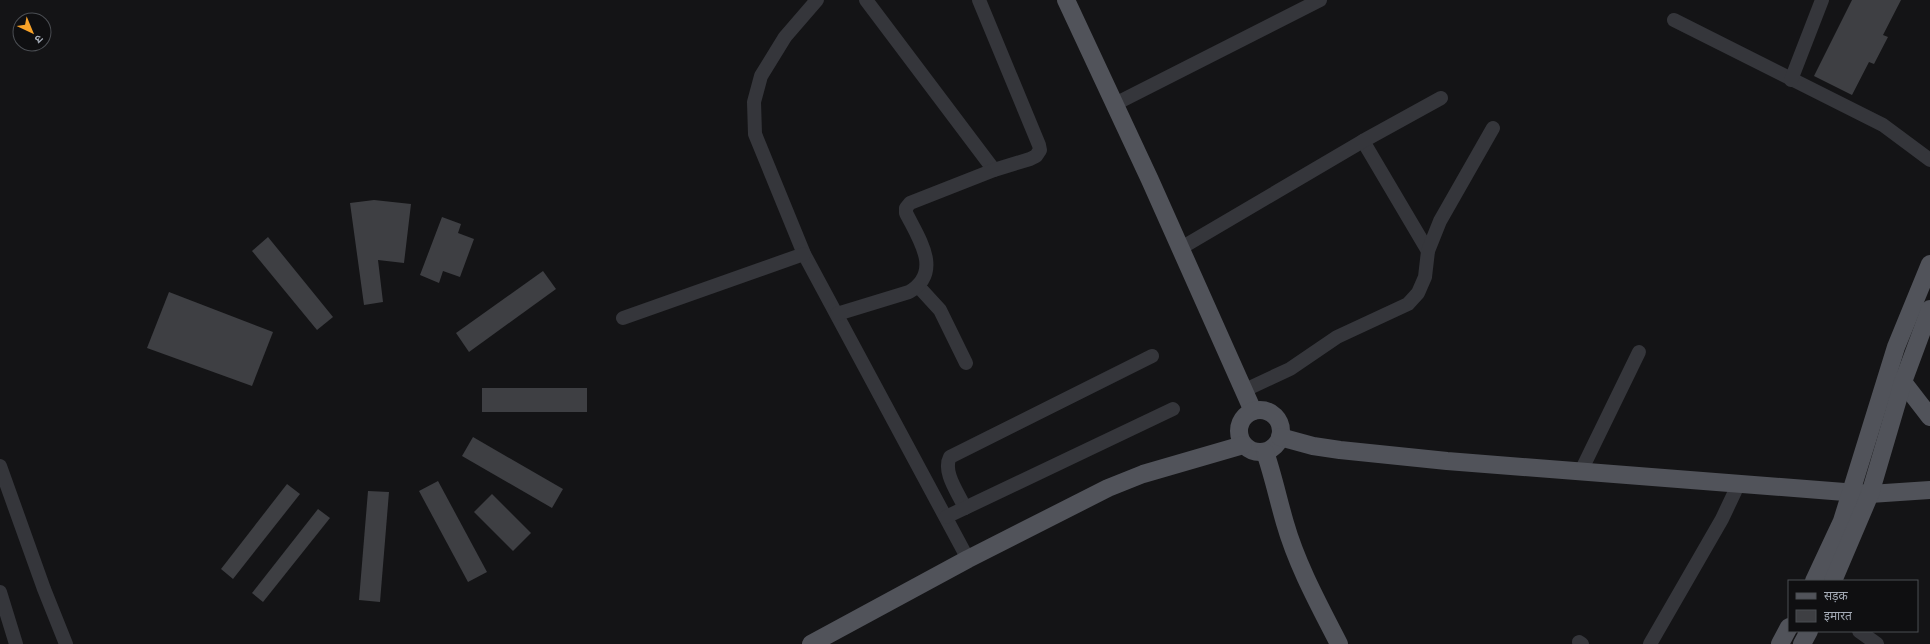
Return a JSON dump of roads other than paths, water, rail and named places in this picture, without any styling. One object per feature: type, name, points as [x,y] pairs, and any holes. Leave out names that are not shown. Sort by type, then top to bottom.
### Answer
[{"type":"main road","points":[[1066,0],[1181,248],[1253,411]]},
{"type":"main road","points":[[1833,580],[1870,494],[1895,380],[1896,347],[1930,264]]},
{"type":"main road","points":[[1814,580],[1842,521],[1850,492],[1895,380],[1930,309]]},
{"type":"main road","points":[[1895,380],[1930,417]]},
{"type":"main road","points":[[1253,411],[1266,411],[1277,418],[1280,424],[1280,437],[1277,443],[1265,452],[1253,452],[1243,445],[1238,432],[1239,425],[1247,414],[1253,411]]},
{"type":"main road","points":[[1280,437],[1313,446],[1340,450],[1581,472],[1870,494],[1930,490]]},
{"type":"main road","points":[[811,644],[968,559],[1115,486],[1143,474],[1243,445]]},
{"type":"main road","points":[[1265,452],[1285,523],[1301,566],[1339,644]]},
{"type":"main road","points":[[1780,644],[1788,630]]},
{"type":"main road","points":[[1802,644],[1808,632]]},
{"type":"street","points":[[817,0],[785,37],[761,76],[754,102],[755,134],[804,254],[968,559]]},
{"type":"street","points":[[866,0],[994,170]]},
{"type":"street","points":[[837,314],[909,292],[918,286],[925,278],[926,258],[922,245],[906,213],[906,208],[910,203],[994,170],[1036,156],[1040,150],[1040,145],[980,0]]},
{"type":"street","points":[[1115,104],[1320,0]]},
{"type":"street","points":[[1791,80],[1822,0]]},
{"type":"street","points":[[1674,20],[1883,125],[1930,160]]},
{"type":"street","points":[[1181,248],[1363,141],[1441,98]]},
{"type":"street","points":[[1245,390],[1290,369],[1337,336],[1408,304],[1418,293],[1425,277],[1428,251],[1440,221],[1493,128]]},
{"type":"street","points":[[1363,141],[1428,251]]},
{"type":"street","points":[[624,318],[804,254]]},
{"type":"street","points":[[918,286],[940,310],[966,363]]},
{"type":"street","points":[[1581,472],[1639,352]]},
{"type":"street","points":[[965,508],[948,471],[947,463],[950,457],[1152,356]]},
{"type":"street","points":[[946,517],[1174,409]]},
{"type":"street","points":[[0,466],[44,589],[66,644]]},
{"type":"street","points":[[1650,644],[1722,519],[1739,483]]},
{"type":"street","points":[[0,592],[16,644]]},
{"type":"street","points":[[1860,632],[1877,644]]}]
